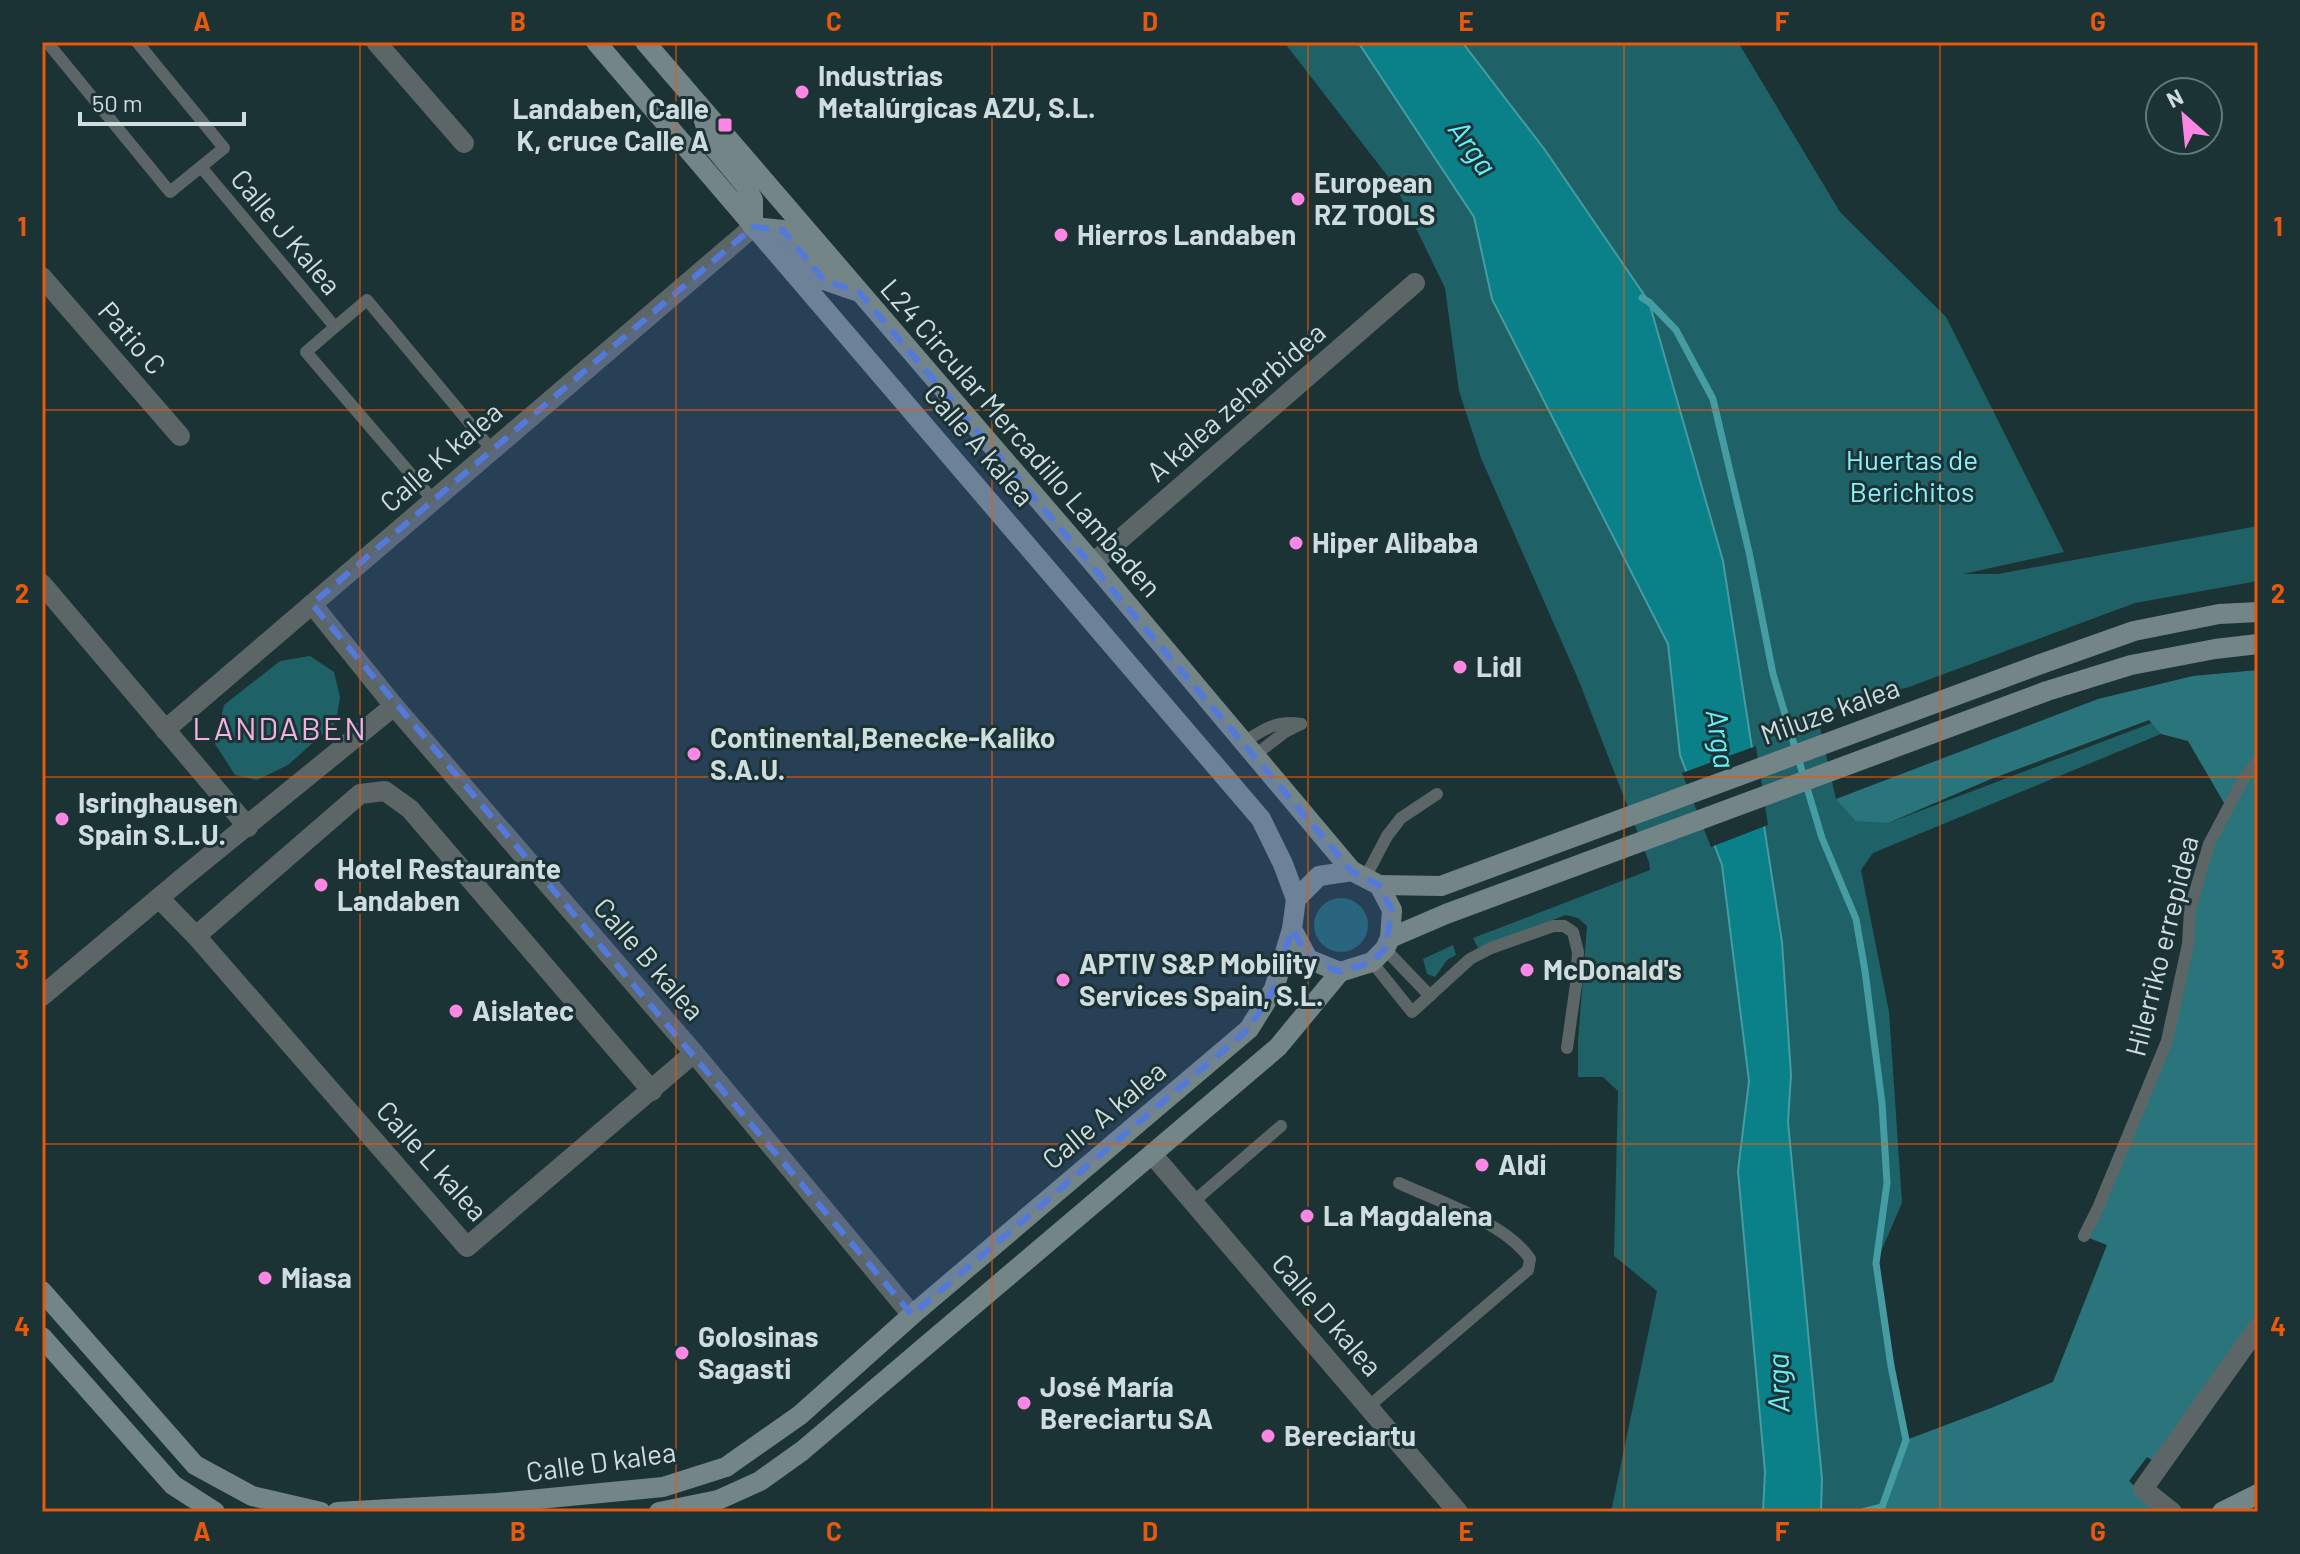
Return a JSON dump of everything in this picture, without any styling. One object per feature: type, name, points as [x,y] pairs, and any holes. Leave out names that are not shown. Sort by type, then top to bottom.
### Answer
[{"type":"main road","name":"Calle A kalea","points":[[596,42],[1261,819],[1296,899]]},
{"type":"main road","name":"L24 Circular Mercadillo Lambaden","points":[[645,42],[1250,749],[1365,878]]},
{"type":"main road","points":[[700,106],[711,144],[745,185],[753,200],[753,227],[783,230],[824,280],[859,292]]},
{"type":"main road","name":"Miluze kalea","points":[[1365,878],[1441,886],[2134,631],[2219,614],[2258,612]]},
{"type":"main road","name":"Miluze kalea","points":[[1382,950],[1446,914],[2047,691],[2131,665],[2258,644]]},
{"type":"main road","points":[[886,1380],[887,1365],[914,1341],[912,1315],[940,1321],[977,1292],[1008,1277],[1278,1047],[1340,972],[1382,950],[1392,910],[1365,878],[1319,876],[1296,899],[1292,929],[1308,959],[1340,972]]},
{"type":"main road","name":"Calle A kalea","points":[[912,1315],[1249,1029],[1274,989],[1292,929]]},
{"type":"main road","name":"Calle D kalea","points":[[659,1512],[718,1506],[760,1481],[802,1451],[1008,1277]]},
{"type":"main road","points":[[42,1291],[195,1465],[252,1496],[321,1512]]},
{"type":"main road","name":"Calle D kalea","points":[[337,1512],[497,1503],[663,1487],[726,1467],[800,1415],[912,1315]]},
{"type":"main road","points":[[42,1337],[173,1485],[215,1512]]},
{"type":"main road","points":[[2222,1512],[2258,1494]]},
{"type":"street","points":[[376,42],[464,143]]},
{"type":"street","name":"Calle K kalea","points":[[165,730],[753,227]]},
{"type":"street","name":"Patio C","points":[[42,277],[180,436]]},
{"type":"street","name":"A kalea zeharbidea","points":[[1093,563],[1415,283]]},
{"type":"street","points":[[42,584],[248,827]]},
{"type":"street","name":"Calle B kalea","points":[[312,604],[394,706],[694,1053],[912,1315]]},
{"type":"street","points":[[42,996],[394,706]]},
{"type":"street","points":[[196,936],[360,794],[385,791],[410,809],[652,1091]]},
{"type":"street","name":"Calle L kalea","points":[[160,899],[196,936],[467,1247],[694,1053]]},
{"type":"street","name":"Calle D kalea","points":[[1152,1154],[1458,1512]]},
{"type":"street","points":[[2172,1512],[2143,1489],[2258,1327]]},
{"type":"lane","name":"Calle J Kalea","points":[[47,42],[170,192],[224,148],[137,42]]},
{"type":"lane","name":"Calle J Kalea","points":[[201,167],[335,327]]},
{"type":"lane","name":"Calle J Kalea","points":[[433,500],[306,352],[335,327],[367,300],[492,450]]},
{"type":"lane","name":"Hilerriko errepidea","points":[[2084,1236],[2167,1041],[2188,944],[2190,909],[2209,844],[2244,778],[2258,761]]},
{"type":"lane","points":[[1365,878],[1382,845],[1401,818],[1437,794]]},
{"type":"lane","points":[[1382,950],[1412,1012],[1470,959],[1491,948],[1553,926],[1564,926],[1573,932],[1578,952],[1567,1048]]},
{"type":"lane","points":[[1382,950],[1430,996]]},
{"type":"lane","points":[[1193,1202],[1281,1126]]},
{"type":"lane","points":[[1368,1407],[1528,1270],[1530,1259],[1523,1249],[1497,1228],[1399,1183]]},
{"type":"highlighted area","points":[[753,227],[783,230],[824,280],[859,292],[1352,871],[1379,885],[1392,910],[1385,949],[1372,962],[1340,972],[1308,959],[1292,929],[1274,989],[1249,1029],[912,1315],[312,604]]},
{"type":"green space","points":[[1284,42],[1358,42],[1474,217],[1492,299],[1668,644],[1680,755],[1722,865],[1749,1081],[1738,1171],[1765,1472],[1763,1512],[1611,1512],[1657,1291],[1614,1256],[1618,1091],[1603,1077],[1578,1077],[1587,926],[1578,918],[1566,915],[1478,948],[1473,938],[1650,870],[1649,862],[1579,681],[1481,458],[1459,391],[1445,288],[1396,187]]},
{"type":"green space","name":"Huertas de Berichitos","points":[[1462,42],[1738,42],[1840,212],[1946,317],[2064,552],[1963,574],[1998,574],[2258,526],[2258,581],[2135,603],[1909,687],[1837,707],[1819,723],[1836,799],[1888,823],[2165,718],[2161,734],[1873,853],[1861,870],[1889,1012],[1902,1203],[1876,1263],[1906,1440],[1882,1512],[1821,1512],[1822,1479],[1788,1122],[1791,1075],[1782,942],[1723,561],[1649,302],[1545,150]]},
{"type":"green space","points":[[310,656],[334,672],[340,697],[336,722],[288,765],[257,780],[235,775],[215,744],[224,705],[280,661]]},
{"type":"green space","points":[[1341,898],[1360,906],[1368,925],[1360,944],[1341,952],[1322,944],[1314,925],[1322,906]]},
{"type":"green space","points":[[1453,945],[1456,955],[1447,960],[1435,977],[1427,974],[1423,959]]},
{"type":"shaded area","points":[[2258,670],[2258,1317],[2155,1462],[2147,1457],[2129,1481],[2158,1508],[2152,1512],[1882,1512],[1906,1440],[2053,1382],[2107,1245],[2084,1236],[2161,1055],[2188,944],[2184,912],[2190,909],[2227,808],[2188,741],[2161,734],[2149,720],[1991,779],[1888,823],[1856,821],[1836,799],[2098,699],[2193,676]]},
{"type":"water","name":"Arga","points":[[1358,42],[1462,42],[1545,150],[1649,302],[1723,561],[1782,942],[1791,1075],[1788,1122],[1822,1479],[1821,1512],[1763,1512],[1765,1472],[1738,1171],[1749,1081],[1722,865],[1680,755],[1668,644],[1492,299],[1474,217]]},
{"type":"pier","points":[[1756,746],[1768,825],[1711,847],[1682,773]]},
{"type":"waterway","points":[[1642,298],[1676,330],[1713,399],[1749,552],[1773,674],[1822,838],[1856,919],[1882,1103],[1887,1183],[1876,1263],[1891,1366],[1906,1440],[1882,1507],[1862,1512]]},
{"type":"place","name":"Industrias Metalúrgicas AZU, S.L.","points":[[802,92]]},
{"type":"place","name":"Landaben, Calle K, cruce Calle A","points":[[725,125]]},
{"type":"place","name":"European RZ TOOLS","points":[[1298,199]]},
{"type":"place","name":"Hierros Landaben","points":[[1061,235]]},
{"type":"place","name":"Hiper Alibaba","points":[[1296,543]]},
{"type":"place","name":"Lidl","points":[[1460,667]]},
{"type":"place","name":"Continental,Benecke-Kaliko S.A.U.","points":[[694,754]]},
{"type":"place","name":"Isringhausen Spain S.L.U.","points":[[62,819]]},
{"type":"place","name":"Hotel Restaurante Landaben","points":[[321,885]]},
{"type":"place","name":"McDonald's","points":[[1527,970]]},
{"type":"place","name":"APTIV S&P Mobility Services Spain, S.L.","points":[[1063,980]]},
{"type":"place","name":"Aislatec","points":[[456,1011]]},
{"type":"place","name":"Aldi","points":[[1482,1165]]},
{"type":"place","name":"La Magdalena","points":[[1307,1216]]},
{"type":"place","name":"Miasa","points":[[265,1278]]},
{"type":"place","name":"Golosinas Sagasti","points":[[682,1353]]},
{"type":"place","name":"José María Bereciartu SA","points":[[1024,1403]]},
{"type":"place","name":"Bereciartu","points":[[1268,1436]]},
{"type":"district","name":"LANDABEN","points":[[280,729]]}]
